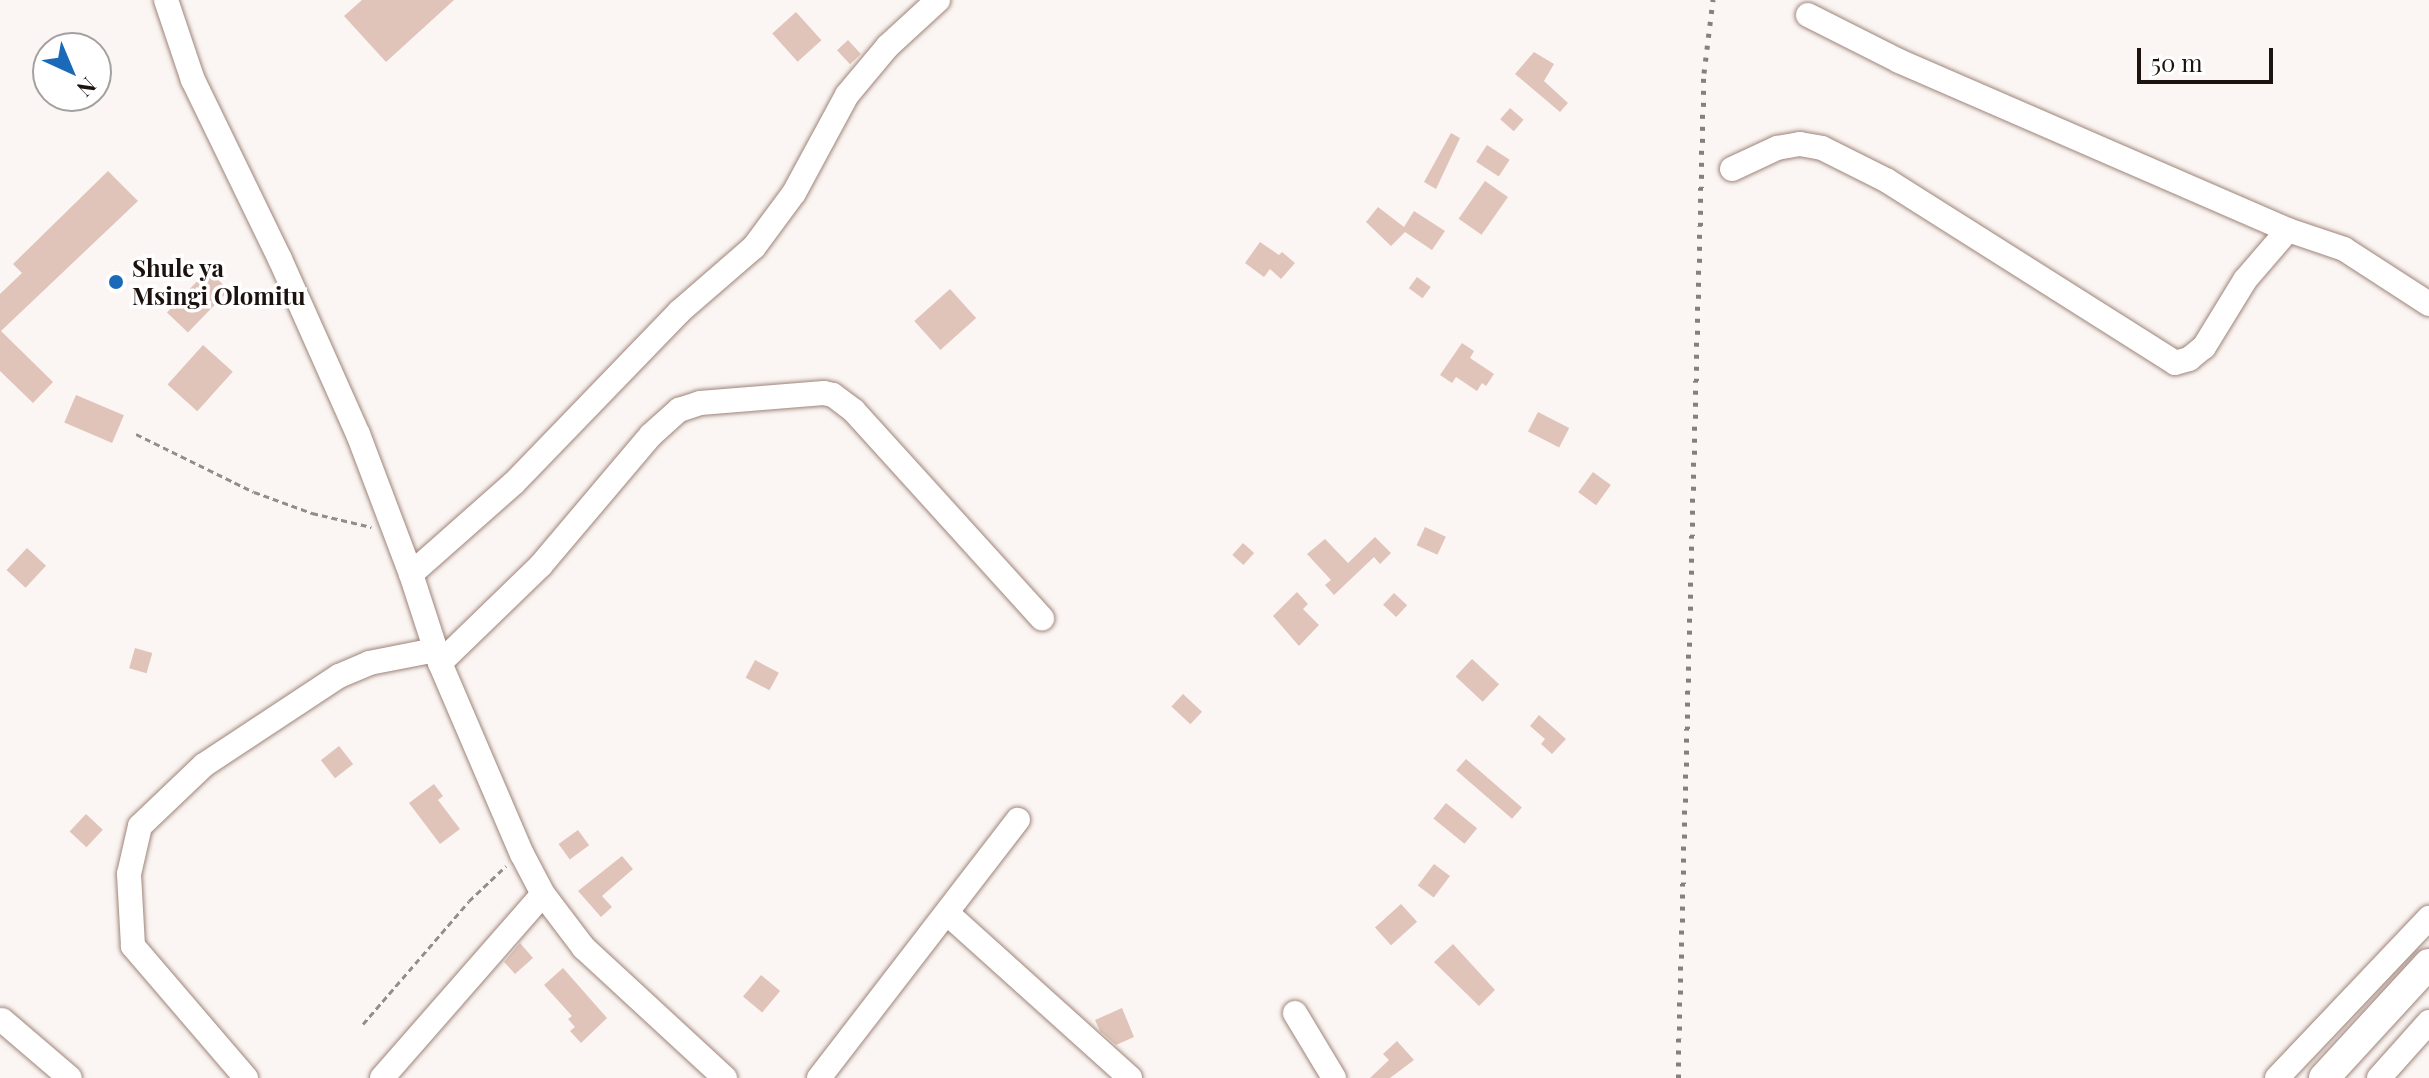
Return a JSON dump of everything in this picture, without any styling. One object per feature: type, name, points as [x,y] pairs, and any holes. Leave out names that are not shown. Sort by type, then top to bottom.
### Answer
[{"type":"main road","points":[[2324,1078],[2429,964]]},
{"type":"street","points":[[166,0],[193,80],[333,377],[411,574],[438,657],[522,854],[543,894],[584,948],[725,1078]]},
{"type":"street","points":[[411,574],[514,483],[679,312],[754,247],[794,193],[854,86],[888,46],[938,0]]},
{"type":"street","points":[[1808,15],[1899,61],[2288,230],[2344,249],[2429,304]]},
{"type":"street","points":[[1732,169],[1777,148],[1800,144],[1822,148],[1886,180],[2175,363],[2189,359],[2204,347],[2245,280],[2288,230]]},
{"type":"street","points":[[246,1078],[133,946],[129,874],[140,826],[204,765],[339,676],[369,663],[438,657],[541,565],[651,435],[679,410],[700,403],[824,393],[833,395],[854,411],[1042,618]]},
{"type":"street","points":[[819,1078],[1018,820]]},
{"type":"street","points":[[382,1078],[543,894]]},
{"type":"street","points":[[948,914],[1130,1078]]},
{"type":"street","points":[[2277,1078],[2429,918]]},
{"type":"street","points":[[1295,1013],[1334,1078]]},
{"type":"street","points":[[2,1020],[70,1078]]},
{"type":"street","points":[[2379,1078],[2429,1022]]},
{"type":"path","points":[[136,434],[254,492],[312,513],[394,532]]},
{"type":"path","points":[[363,1024],[469,901],[522,854]]},
{"type":"building","points":[[362,0],[454,0],[386,62],[344,16]]},
{"type":"building","points":[[796,12],[821,40],[798,62],[772,33]]},
{"type":"building","points":[[848,40],[861,54],[850,64],[837,50]]},
{"type":"building","points":[[1534,52],[1554,64],[1544,81],[1568,103],[1560,112],[1515,74]]},
{"type":"building","points":[[1510,108],[1524,120],[1514,131],[1500,119]]},
{"type":"building","points":[[1451,133],[1460,138],[1436,189],[1424,182]]},
{"type":"building","points":[[1487,145],[1510,160],[1499,176],[1476,162]]},
{"type":"building","points":[[108,171],[138,201],[1,331],[53,382],[33,403],[0,371],[0,294],[22,273],[13,264]]},
{"type":"building","points":[[1485,181],[1508,197],[1482,235],[1459,219]]},
{"type":"building","points":[[1378,207],[1404,227],[1414,211],[1445,231],[1432,250],[1405,232],[1391,246],[1366,222]]},
{"type":"building","points":[[1260,242],[1279,255],[1282,252],[1295,263],[1281,279],[1270,269],[1264,277],[1245,263]]},
{"type":"building","points":[[208,270],[229,290],[188,333],[167,312]]},
{"type":"building","points":[[1417,277],[1431,287],[1423,298],[1409,288]]},
{"type":"building","points":[[950,289],[976,318],[940,350],[914,321]]},
{"type":"building","points":[[1462,343],[1474,351],[1470,358],[1494,374],[1486,386],[1482,383],[1477,391],[1456,377],[1452,383],[1440,375]]},
{"type":"building","points":[[203,345],[233,372],[197,411],[168,384]]},
{"type":"building","points":[[76,395],[124,415],[112,443],[64,423]]},
{"type":"building","points":[[1538,412],[1569,428],[1559,447],[1528,432]]},
{"type":"building","points":[[1593,472],[1611,485],[1596,505],[1578,492]]},
{"type":"building","points":[[1425,527],[1446,537],[1437,555],[1417,545]]},
{"type":"building","points":[[1375,537],[1391,553],[1380,564],[1374,557],[1334,595],[1325,585],[1331,580],[1307,554],[1325,539],[1348,563]]},
{"type":"building","points":[[1243,543],[1254,553],[1243,565],[1232,555]]},
{"type":"building","points":[[27,548],[46,566],[26,588],[7,570]]},
{"type":"building","points":[[1297,592],[1308,604],[1303,609],[1319,625],[1299,646],[1273,616]]},
{"type":"building","points":[[1394,593],[1407,605],[1396,617],[1383,605]]},
{"type":"building","points":[[135,648],[152,653],[147,673],[129,668]]},
{"type":"building","points":[[1472,659],[1499,684],[1483,702],[1456,677]]},
{"type":"building","points":[[755,660],[779,673],[769,690],[746,678]]},
{"type":"building","points":[[1183,694],[1202,712],[1190,724],[1171,706]]},
{"type":"building","points":[[1539,715],[1566,739],[1552,754],[1541,744],[1545,739],[1530,726]]},
{"type":"building","points":[[339,746],[353,764],[335,778],[321,760]]},
{"type":"building","points":[[1466,759],[1522,808],[1512,819],[1456,770]]},
{"type":"building","points":[[434,784],[443,796],[438,800],[460,829],[440,844],[409,803]]},
{"type":"building","points":[[1446,803],[1477,828],[1464,844],[1433,819]]},
{"type":"building","points":[[86,814],[103,830],[86,847],[70,832]]},
{"type":"building","points":[[578,830],[589,845],[570,859],[559,844]]},
{"type":"building","points":[[622,856],[633,869],[602,896],[612,907],[601,917],[578,891]]},
{"type":"building","points":[[1434,864],[1450,876],[1434,898],[1418,886]]},
{"type":"building","points":[[1401,904],[1417,922],[1391,945],[1375,927]]},
{"type":"building","points":[[520,943],[533,958],[515,974],[504,962]]},
{"type":"building","points":[[1453,944],[1495,990],[1479,1006],[1434,962]]},
{"type":"building","points":[[563,968],[607,1018],[581,1043],[570,1031],[575,1027],[568,1019],[572,1016],[544,985]]},
{"type":"building","points":[[761,975],[780,991],[762,1013],[743,996]]},
{"type":"building","points":[[1122,1008],[1134,1037],[1116,1045],[1100,1031],[1095,1020]]},
{"type":"building","points":[[1397,1041],[1414,1060],[1390,1078],[1370,1078],[1389,1060],[1383,1054]]},
{"type":"railway","points":[[1678,1078],[1704,73],[1713,0]]},
{"type":"place","name":"Shule ya Msingi Olomitu","points":[[116,282]]}]
